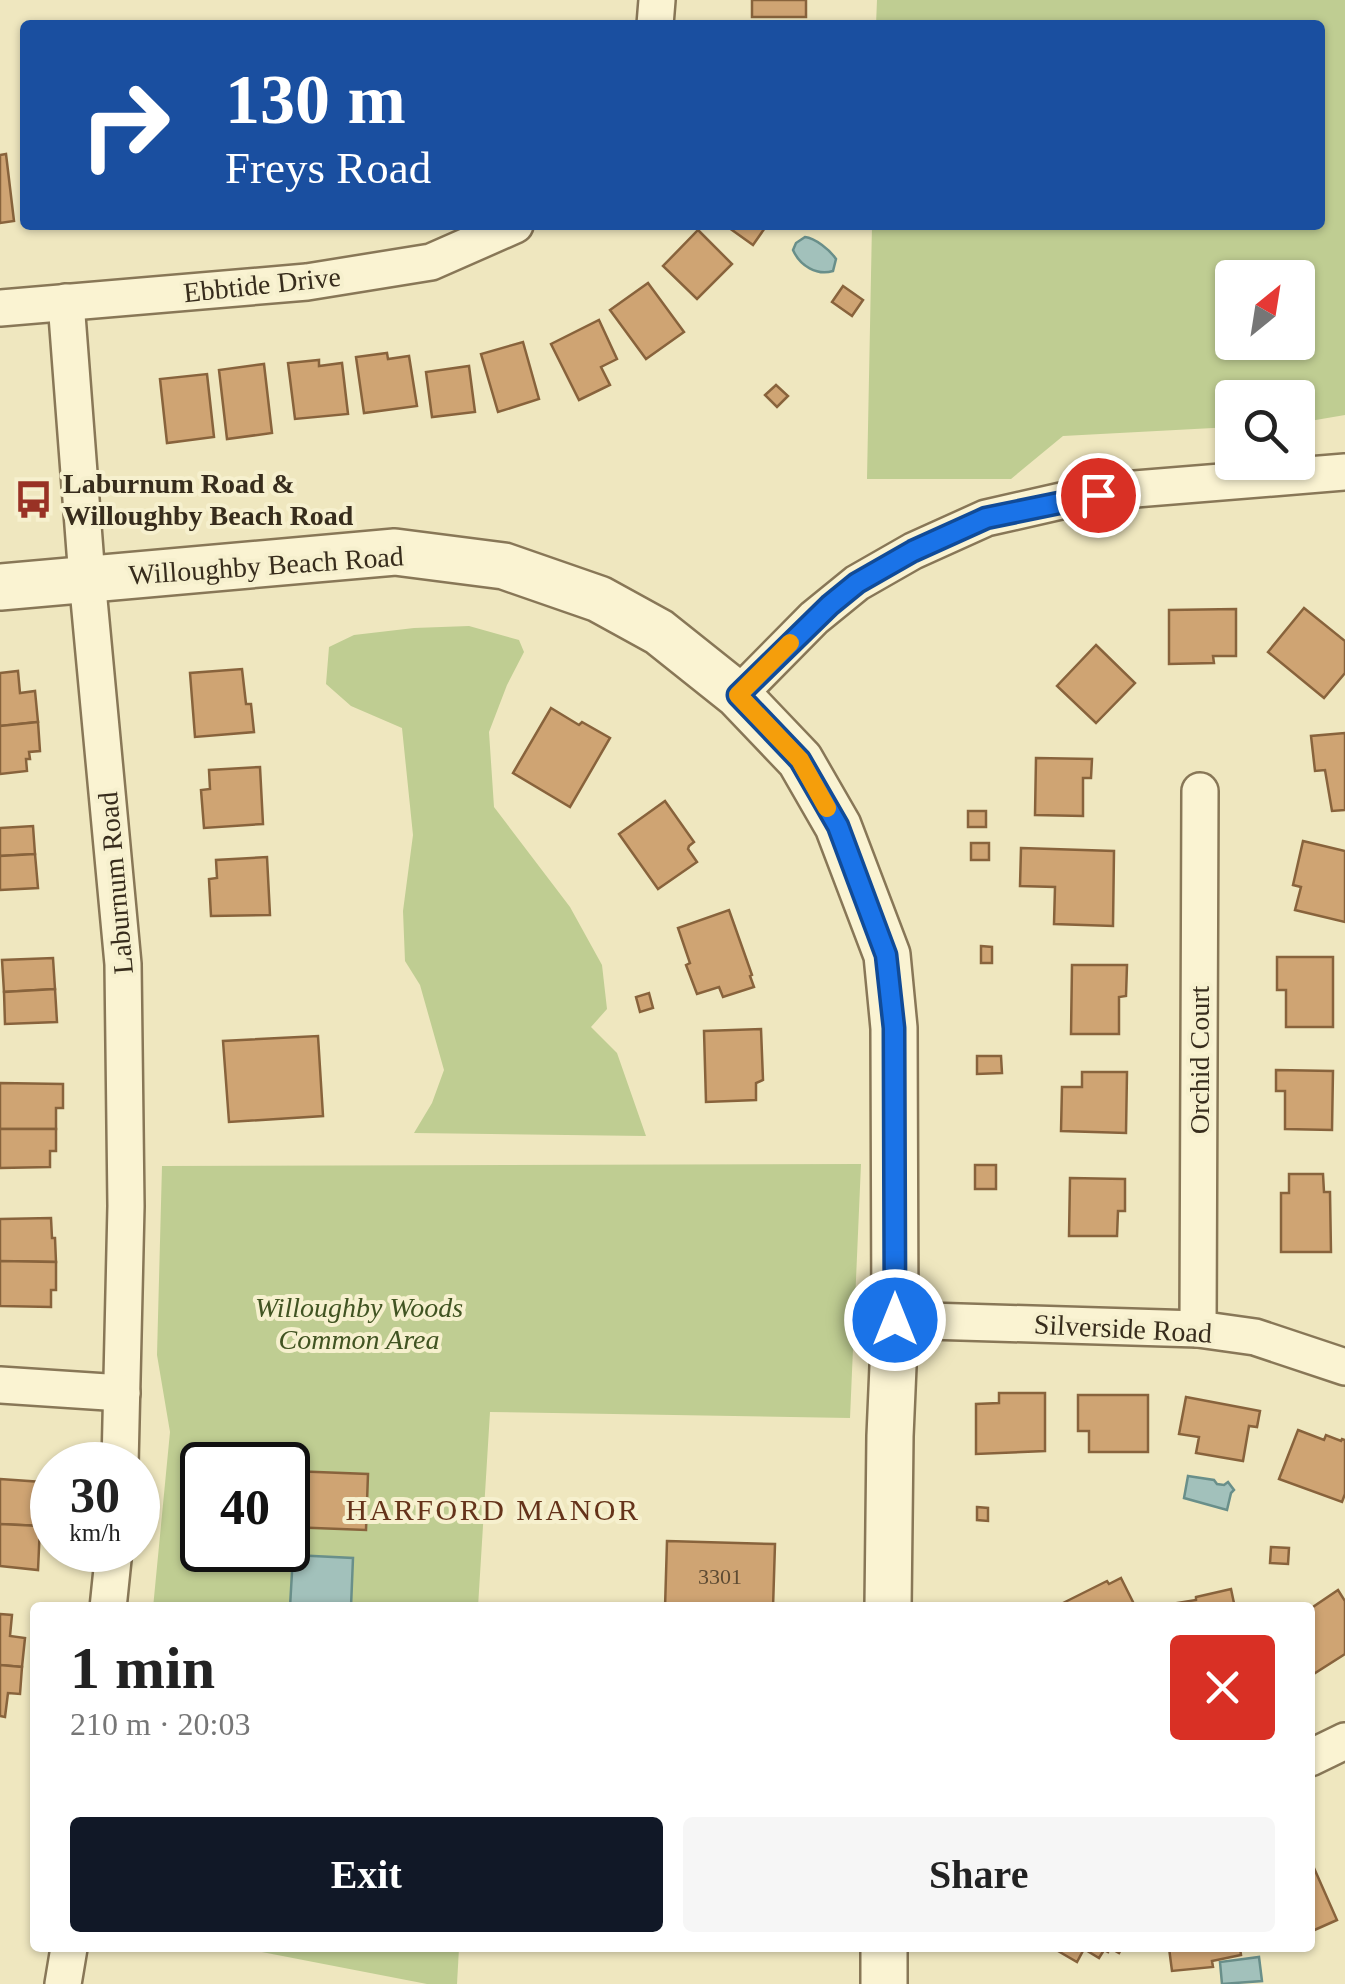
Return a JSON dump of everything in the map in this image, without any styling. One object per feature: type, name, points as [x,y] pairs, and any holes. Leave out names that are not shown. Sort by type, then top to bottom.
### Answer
[{"type":"street","name":"Ebbtide Drive","points":[[0,308],[307,282],[430,262],[504,230]]},
{"type":"street","name":"Laburnum Road","points":[[66,302],[123,964],[126,1206],[121,1442]]},
{"type":"street","points":[[738,695],[814,618],[857,583],[913,551],[986,518],[1135,489],[1345,472]]},
{"type":"street","name":"Willoughby Beach Road","points":[[0,587],[395,552],[504,566],[598,599],[659,632],[738,695],[800,760],[838,826],[886,955],[894,1028],[895,1320],[888,1602]]},
{"type":"street","name":"Orchid Court","points":[[1198,1329],[1200,791]]},
{"type":"street","name":"Silverside Road","points":[[895,1320],[1198,1329],[1256,1337],[1345,1367]]},
{"type":"street","points":[[0,1385],[122,1394]]},
{"type":"street","points":[[109,1602],[112,1572]]},
{"type":"street","points":[[1315,1756],[1345,1741]]},
{"type":"street","points":[[63,1984],[69,1952]]},
{"type":"street","points":[[884,1952],[884,1984]]},
{"type":"green space","points":[[877,0],[1345,0],[1345,415],[1315,420],[1315,380],[1215,380],[1215,428],[1063,436],[1011,479],[867,479],[872,230],[1325,230],[1325,20],[876,20]]},
{"type":"green space","points":[[469,626],[519,640],[524,652],[489,732],[494,807],[570,907],[602,965],[607,1009],[591,1027],[617,1053],[646,1136],[414,1133],[432,1103],[444,1070],[420,985],[405,961],[403,911],[413,835],[402,728],[351,706],[326,684],[329,647],[354,635]]},
{"type":"green space","name":"Willoughby Woods Common Area","points":[[861,1164],[850,1418],[490,1412],[478,1602],[154,1602],[156,1572],[160,1572],[170,1432],[157,1355],[162,1166]]},
{"type":"green space","points":[[262,1952],[459,1952],[457,1984],[427,1984]]},
{"type":"water","points":[[805,237],[818,242],[836,259],[833,271],[815,271],[800,261],[793,250]]},
{"type":"water","points":[[1188,1476],[1214,1480],[1217,1484],[1228,1482],[1234,1490],[1227,1510],[1184,1498]]},
{"type":"water","points":[[310,1556],[353,1558],[351,1602],[290,1602],[292,1572],[310,1572]]},
{"type":"water","points":[[1259,1957],[1262,1981],[1222,1984],[1220,1962]]},
{"type":"building","points":[[752,0],[806,0],[806,17],[752,17]]},
{"type":"building","points":[[6,154],[14,221],[0,223],[0,155]]},
{"type":"building","points":[[698,230],[732,264],[697,299],[663,266]]},
{"type":"building","points":[[732,230],[764,230],[753,245]]},
{"type":"building","points":[[648,283],[684,332],[646,359],[610,310]]},
{"type":"building","points":[[843,286],[863,300],[852,316],[832,302]]},
{"type":"building","points":[[599,320],[617,359],[601,367],[610,385],[579,400],[551,344]]},
{"type":"building","points":[[523,342],[539,399],[498,412],[481,354]]},
{"type":"building","points":[[387,353],[388,359],[409,356],[417,406],[364,413],[356,357]]},
{"type":"building","points":[[319,360],[319,366],[342,363],[348,414],[295,419],[288,363]]},
{"type":"building","points":[[264,364],[272,433],[227,439],[219,370]]},
{"type":"building","points":[[469,366],[475,412],[432,417],[426,372]]},
{"type":"building","points":[[207,374],[214,437],[167,443],[160,379]]},
{"type":"building","points":[[776,385],[788,396],[777,407],[765,395]]},
{"type":"building","points":[[1304,608],[1345,641],[1345,673],[1324,698],[1268,652]]},
{"type":"building","points":[[1236,609],[1236,656],[1213,656],[1214,663],[1169,664],[1169,610]]},
{"type":"building","points":[[1096,645],[1135,683],[1096,723],[1057,686]]},
{"type":"building","points":[[242,669],[254,732],[195,737],[190,673]]},
{"type":"building","points":[[18,671],[20,693],[35,691],[38,722],[0,726],[0,673]]},
{"type":"building","points":[[551,708],[610,738],[570,807],[513,773]]},
{"type":"building","points":[[38,722],[40,751],[29,752],[27,771],[0,774],[0,726]]},
{"type":"building","points":[[1345,733],[1345,810],[1332,811],[1325,770],[1315,771],[1311,736]]},
{"type":"building","points":[[1036,758],[1092,759],[1091,778],[1083,778],[1083,816],[1035,815]]},
{"type":"building","points":[[260,767],[263,824],[204,828],[201,790],[210,789],[209,770]]},
{"type":"building","points":[[665,801],[694,842],[688,849],[697,862],[658,889],[619,834]]},
{"type":"building","points":[[968,811],[986,811],[986,827],[968,827]]},
{"type":"building","points":[[33,826],[35,854],[0,856],[0,828]]},
{"type":"building","points":[[1303,841],[1345,851],[1345,922],[1295,910],[1301,887],[1293,885]]},
{"type":"building","points":[[971,843],[989,843],[989,860],[971,860]]},
{"type":"building","points":[[1021,848],[1114,851],[1113,926],[1054,924],[1055,887],[1020,886]]},
{"type":"building","points":[[35,854],[38,888],[0,890],[0,856]]},
{"type":"building","points":[[267,857],[270,915],[211,916],[209,879],[217,878],[216,860]]},
{"type":"building","points":[[729,910],[754,987],[723,997],[719,987],[697,994],[678,928]]},
{"type":"building","points":[[981,946],[992,947],[992,963],[981,963]]},
{"type":"building","points":[[1277,957],[1333,957],[1333,1027],[1286,1027],[1286,990],[1277,990]]},
{"type":"building","points":[[53,958],[55,989],[4,992],[2,960]]},
{"type":"building","points":[[1072,965],[1127,965],[1126,996],[1119,997],[1119,1034],[1071,1034]]},
{"type":"building","points":[[55,989],[57,1022],[5,1024],[4,992]]},
{"type":"building","points":[[649,993],[653,1008],[640,1012],[636,997]]},
{"type":"building","points":[[761,1029],[763,1080],[756,1083],[756,1100],[706,1102],[704,1031]]},
{"type":"building","points":[[318,1036],[323,1116],[229,1122],[223,1041]]},
{"type":"building","points":[[977,1056],[1001,1056],[1002,1073],[977,1074]]},
{"type":"building","points":[[1276,1070],[1333,1071],[1332,1130],[1285,1129],[1285,1091],[1276,1091]]},
{"type":"building","points":[[1082,1072],[1127,1072],[1126,1133],[1061,1131],[1062,1087],[1082,1087]]},
{"type":"building","points":[[0,1083],[63,1084],[63,1108],[56,1108],[56,1129],[0,1129]]},
{"type":"building","points":[[0,1129],[56,1129],[56,1151],[50,1151],[50,1167],[0,1168]]},
{"type":"building","points":[[975,1165],[996,1165],[996,1189],[975,1189]]},
{"type":"building","points":[[1289,1174],[1323,1174],[1324,1192],[1330,1192],[1331,1252],[1281,1252],[1281,1193],[1289,1193]]},
{"type":"building","points":[[1070,1178],[1125,1179],[1125,1211],[1118,1211],[1117,1236],[1069,1236]]},
{"type":"building","points":[[51,1218],[56,1262],[0,1261],[0,1219]]},
{"type":"building","points":[[0,1261],[56,1262],[56,1290],[51,1290],[51,1307],[0,1306]]},
{"type":"building","points":[[999,1393],[1045,1393],[1045,1451],[976,1454],[976,1404],[999,1403]]},
{"type":"building","points":[[1078,1395],[1148,1395],[1148,1452],[1089,1452],[1089,1431],[1078,1431]]},
{"type":"building","points":[[1186,1397],[1260,1411],[1257,1427],[1249,1426],[1243,1461],[1196,1453],[1199,1437],[1179,1434]]},
{"type":"building","points":[[1298,1430],[1324,1440],[1326,1435],[1345,1440],[1342,1502],[1279,1479]]},
{"type":"building","points":[[310,1472],[368,1474],[366,1530],[310,1528]]},
{"type":"building","points":[[0,1479],[30,1481],[30,1526],[0,1524]]},
{"type":"building","points":[[977,1507],[988,1508],[988,1521],[977,1520]]},
{"type":"building","points":[[0,1524],[30,1526],[30,1569],[0,1566]]},
{"type":"building","points":[[667,1541],[775,1544],[773,1602],[665,1602]]},
{"type":"building","points":[[1271,1547],[1289,1548],[1288,1564],[1270,1563]]},
{"type":"building","points":[[1121,1578],[1133,1602],[1065,1602],[1107,1581],[1109,1584]]},
{"type":"building","points":[[1231,1589],[1234,1602],[1184,1602]]},
{"type":"building","points":[[1338,1590],[1345,1601],[1345,1654],[1315,1673],[1315,1606]]},
{"type":"building","points":[[0,1614],[12,1615],[10,1636],[25,1638],[22,1667],[0,1665]]},
{"type":"building","points":[[0,1665],[22,1667],[20,1694],[8,1693],[5,1717],[0,1716]]},
{"type":"building","points":[[1315,1870],[1337,1920],[1315,1930]]},
{"type":"building","points":[[1060,1952],[1082,1952],[1077,1962]]},
{"type":"building","points":[[1170,1952],[1241,1952],[1212,1961],[1213,1967],[1172,1971]]},
{"type":"slow traffic","points":[[790,643],[738,695],[800,760],[827,808]]},
{"type":"place","name":"Laburnum Road & Willoughby Beach Road","points":[[33,499]]},
{"type":"district","name":"HARFORD MANOR","points":[[493,1510]]},
{"type":"route","points":[[895,1320],[894,1028],[886,955],[838,826],[800,760],[738,695],[814,618],[857,583],[913,551],[986,518],[1098,495]]}]
